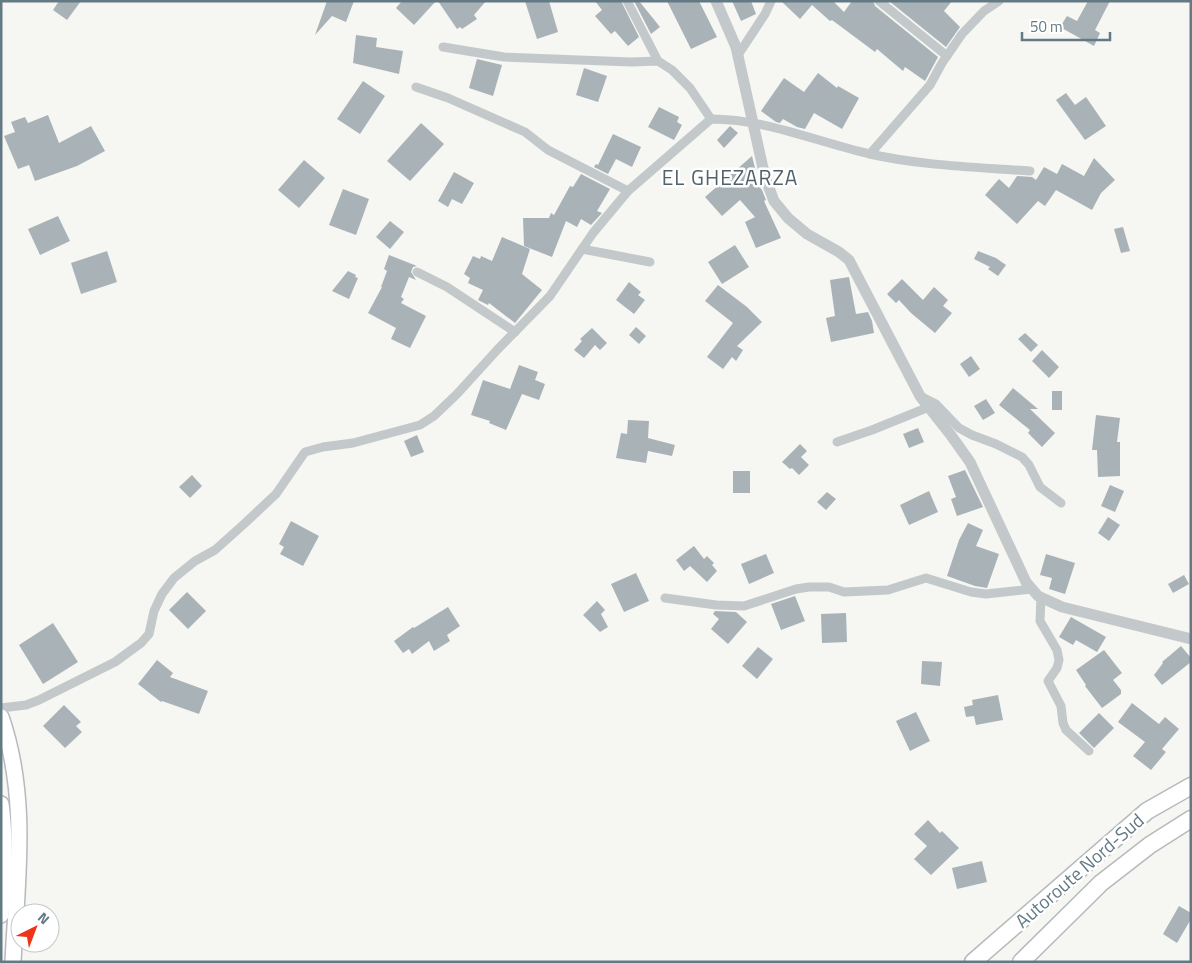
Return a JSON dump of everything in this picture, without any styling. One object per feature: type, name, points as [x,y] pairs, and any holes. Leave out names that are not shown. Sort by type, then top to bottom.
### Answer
[{"type":"highway","points":[[1,717],[8,737],[17,778],[20,820],[13,962]]},
{"type":"highway","name":"Autoroute Nord-Sud","points":[[973,962],[1147,811],[1191,786]]},
{"type":"highway","points":[[1,804],[4,822],[5,862],[1,915]]},
{"type":"highway","name":"Autoroute Nord-Sud","points":[[1020,962],[1101,883],[1150,845],[1191,819]]},
{"type":"street","points":[[627,1],[658,61],[672,70],[690,88],[711,119]]},
{"type":"street","points":[[716,1],[736,47],[765,177],[774,201],[788,218],[807,234],[839,252],[849,260],[920,396],[970,462],[1026,582],[1036,593],[1062,607],[1189,638]]},
{"type":"street","points":[[738,55],[765,14],[771,1]]},
{"type":"street","points":[[879,1],[947,56]]},
{"type":"street","points":[[870,154],[930,85],[962,34],[979,16],[999,1]]},
{"type":"street","points":[[443,47],[504,57],[631,62],[658,61]]},
{"type":"street","points":[[416,87],[448,98],[525,132],[548,150],[628,192]]},
{"type":"street","points":[[1,708],[26,705],[39,700],[115,662],[141,643],[149,634],[154,612],[162,594],[174,578],[195,561],[215,550],[276,494],[305,452],[323,447],[353,443],[420,425],[434,416],[550,296],[593,233],[628,192],[711,119],[752,122],[870,154],[913,162],[1030,171]]},
{"type":"street","points":[[582,249],[650,262]]},
{"type":"street","points":[[417,272],[447,287],[515,332]]},
{"type":"street","points":[[920,396],[936,404],[959,428],[972,436],[996,444],[1022,457],[1029,465],[1040,487],[1061,502]]},
{"type":"street","points":[[837,442],[929,408]]},
{"type":"street","points":[[665,598],[716,605],[744,606],[796,589],[809,587],[829,587],[844,592],[888,590],[926,578],[971,592],[986,594],[1036,593]]},
{"type":"street","points":[[1036,593],[1040,620],[1057,650],[1059,660],[1048,681],[1061,706],[1063,723],[1066,730],[1089,751]]},
{"type":"building","points":[[59,1],[81,1],[67,20],[53,10]]},
{"type":"building","points":[[327,1],[354,1],[346,22],[332,16],[315,35]]},
{"type":"building","points":[[402,1],[436,1],[414,25],[396,8]]},
{"type":"building","points":[[438,1],[486,1],[474,15],[477,19],[462,29],[460,27],[457,29]]},
{"type":"building","points":[[525,1],[549,1],[558,32],[537,39]]},
{"type":"building","points":[[595,1],[621,1],[639,37],[628,46],[615,31],[611,34],[595,16],[602,10]]},
{"type":"building","points":[[634,1],[639,1],[660,27],[651,34]]},
{"type":"building","points":[[667,1],[699,1],[717,37],[691,49]]},
{"type":"building","points":[[732,1],[751,1],[756,14],[741,21]]},
{"type":"building","points":[[781,1],[833,1],[844,12],[852,1],[873,1],[875,6],[938,57],[925,81],[905,67],[903,71],[877,49],[875,52],[832,20],[830,21],[812,5],[800,19]]},
{"type":"building","points":[[889,1],[952,1],[944,11],[960,27],[946,47]]},
{"type":"building","points":[[1088,1],[1110,1],[1095,30],[1100,33],[1094,46],[1060,27],[1067,16],[1077,21]]},
{"type":"building","points":[[356,35],[377,38],[376,47],[403,51],[399,74],[353,63]]},
{"type":"building","points":[[477,59],[502,65],[493,96],[469,88]]},
{"type":"building","points":[[584,68],[607,76],[598,102],[576,95]]},
{"type":"building","points":[[818,73],[837,88],[838,86],[859,98],[842,129],[814,113],[805,129],[783,119],[780,123],[776,122],[761,111],[784,78],[804,92]]},
{"type":"building","points":[[363,81],[385,96],[360,134],[337,119]]},
{"type":"building","points":[[1066,93],[1075,105],[1086,97],[1106,126],[1085,140],[1056,100]]},
{"type":"building","points":[[659,107],[679,117],[677,122],[682,125],[674,140],[648,127]]},
{"type":"building","points":[[48,115],[59,143],[91,126],[105,151],[77,166],[35,181],[29,165],[18,169],[4,136],[15,132],[11,122],[25,117],[28,123]]},
{"type":"building","points":[[421,123],[444,144],[410,181],[387,161]]},
{"type":"building","points":[[730,126],[738,133],[724,148],[717,140]]},
{"type":"building","points":[[613,134],[641,147],[632,167],[616,159],[608,174],[594,167],[596,164],[598,165]]},
{"type":"building","points":[[752,156],[758,185],[762,190],[766,200],[764,201],[781,238],[756,248],[745,222],[755,217],[740,200],[722,216],[705,197]]},
{"type":"building","points":[[1094,158],[1115,180],[1101,193],[1092,210],[1056,190],[1045,206],[1038,201],[1017,224],[985,195],[999,179],[1009,188],[1017,176],[1032,177],[1036,180],[1044,167],[1057,174],[1062,164],[1084,176]]},
{"type":"building","points":[[304,160],[325,178],[299,208],[278,190]]},
{"type":"building","points":[[454,172],[474,183],[462,204],[452,199],[448,207],[438,201]]},
{"type":"building","points":[[581,174],[610,189],[597,211],[602,213],[591,225],[581,219],[577,227],[566,221],[552,257],[524,246],[523,218],[549,218],[551,213],[554,215],[570,186],[573,187]]},
{"type":"building","points":[[343,189],[369,199],[356,235],[329,225]]},
{"type":"building","points":[[58,216],[70,241],[40,255],[28,229]]},
{"type":"building","points":[[390,221],[404,232],[390,249],[376,237]]},
{"type":"building","points":[[1123,227],[1130,251],[1121,253],[1114,229]]},
{"type":"building","points":[[502,237],[530,249],[522,274],[542,290],[515,323],[489,303],[488,305],[478,300],[483,290],[468,283],[470,278],[464,274],[473,256],[480,259],[481,256],[492,261]]},
{"type":"building","points":[[735,245],[749,267],[722,284],[708,262]]},
{"type":"building","points":[[107,251],[117,282],[81,294],[71,263]]},
{"type":"building","points":[[978,251],[996,258],[1006,265],[998,276],[988,269],[990,267],[974,259]]},
{"type":"building","points":[[389,255],[417,266],[413,267],[411,272],[416,280],[409,277],[401,297],[404,299],[401,303],[426,316],[410,348],[391,339],[396,328],[368,313],[382,287],[387,271],[384,269]]},
{"type":"building","points":[[348,271],[358,278],[349,299],[332,291]]},
{"type":"building","points":[[849,277],[856,314],[868,312],[874,333],[831,342],[826,318],[835,316],[830,280]]},
{"type":"building","points":[[902,279],[923,300],[934,287],[948,300],[943,306],[952,313],[935,333],[899,300],[896,303],[887,294]]},
{"type":"building","points":[[629,282],[641,292],[638,295],[645,300],[634,314],[616,300]]},
{"type":"building","points":[[718,285],[747,307],[762,322],[737,346],[743,350],[736,361],[732,357],[723,369],[707,357],[733,323],[705,301]]},
{"type":"building","points":[[636,327],[646,336],[639,344],[629,335]]},
{"type":"building","points":[[592,328],[607,343],[600,350],[595,345],[584,358],[574,350],[582,341],[580,339]]},
{"type":"building","points":[[1025,333],[1038,345],[1031,352],[1018,339]]},
{"type":"building","points":[[1042,350],[1059,367],[1049,378],[1032,361]]},
{"type":"building","points":[[971,356],[980,369],[969,377],[960,364]]},
{"type":"building","points":[[519,365],[538,372],[535,380],[545,384],[539,400],[522,394],[506,430],[489,423],[490,421],[471,415],[483,380],[510,389]]},
{"type":"building","points":[[1013,388],[1038,409],[1030,409],[1055,433],[1042,447],[1028,433],[1030,430],[999,405]]},
{"type":"building","points":[[1052,391],[1062,391],[1062,410],[1052,410]]},
{"type":"building","points":[[986,399],[995,413],[983,420],[974,406]]},
{"type":"building","points":[[1096,415],[1120,418],[1117,442],[1120,442],[1120,476],[1098,477],[1097,450],[1092,450]]},
{"type":"building","points":[[628,420],[649,421],[648,438],[675,445],[672,456],[648,451],[646,463],[616,458],[621,433],[627,434]]},
{"type":"building","points":[[918,428],[924,442],[909,448],[903,434]]},
{"type":"building","points":[[417,435],[424,452],[411,457],[404,441]]},
{"type":"building","points":[[800,444],[807,451],[801,457],[809,465],[799,475],[782,462]]},
{"type":"building","points":[[965,470],[983,507],[957,516],[951,499],[956,497],[948,476]]},
{"type":"building","points":[[733,471],[750,471],[750,493],[733,493]]},
{"type":"building","points":[[192,475],[202,486],[190,498],[179,487]]},
{"type":"building","points":[[1110,485],[1124,491],[1115,512],[1101,506]]},
{"type":"building","points":[[929,491],[938,512],[909,525],[900,505]]},
{"type":"building","points":[[827,492],[836,499],[826,510],[817,502]]},
{"type":"building","points":[[1108,517],[1120,525],[1109,541],[1098,533]]},
{"type":"building","points":[[291,521],[319,536],[303,566],[280,554],[284,547],[279,544]]},
{"type":"building","points":[[968,523],[983,530],[976,546],[999,554],[987,588],[975,586],[947,576],[959,540]]},
{"type":"building","points":[[694,546],[704,559],[707,556],[714,563],[712,565],[717,571],[707,582],[690,566],[684,571],[676,560]]},
{"type":"building","points":[[766,554],[774,573],[749,584],[741,564]]},
{"type":"building","points":[[1046,554],[1075,563],[1065,594],[1049,589],[1052,578],[1040,575]]},
{"type":"building","points":[[636,573],[649,601],[624,612],[611,584]]},
{"type":"building","points":[[1184,575],[1189,584],[1173,593],[1168,584]]},
{"type":"building","points":[[187,592],[206,611],[188,629],[169,610]]},
{"type":"building","points":[[795,596],[805,621],[781,630],[771,604]]},
{"type":"building","points":[[597,601],[605,610],[601,614],[608,627],[600,632],[583,615]]},
{"type":"building","points":[[448,607],[460,626],[447,635],[450,641],[434,651],[429,641],[412,654],[409,649],[403,653],[394,641],[413,627]]},
{"type":"building","points":[[715,611],[736,612],[747,622],[728,644],[711,629],[719,619],[713,614]]},
{"type":"building","points":[[846,613],[847,642],[822,643],[821,614]]},
{"type":"building","points":[[1071,617],[1106,637],[1097,652],[1076,640],[1073,645],[1059,637]]},
{"type":"building","points":[[53,623],[78,662],[43,684],[19,645]]},
{"type":"building","points":[[1181,646],[1191,658],[1191,662],[1162,685],[1154,675],[1162,662]]},
{"type":"building","points":[[758,647],[773,659],[757,679],[742,666]]},
{"type":"building","points":[[1104,650],[1122,673],[1113,680],[1121,690],[1121,694],[1102,708],[1085,686],[1076,670]]},
{"type":"building","points":[[157,660],[173,673],[170,677],[208,691],[199,714],[161,702],[138,684]]},
{"type":"building","points":[[922,661],[942,662],[940,686],[921,684]]},
{"type":"building","points":[[998,695],[1003,720],[976,725],[974,716],[966,717],[964,707],[973,705],[972,700]]},
{"type":"building","points":[[1132,703],[1159,724],[1165,717],[1179,729],[1162,749],[1166,752],[1151,770],[1133,756],[1145,742],[1118,722]]},
{"type":"building","points":[[64,705],[81,722],[76,726],[82,732],[65,748],[43,726]]},
{"type":"building","points":[[916,712],[930,741],[910,751],[896,721]]},
{"type":"building","points":[[1099,713],[1114,728],[1094,748],[1079,733]]},
{"type":"building","points":[[928,820],[940,833],[942,831],[959,848],[931,875],[914,859],[927,846],[914,834]]},
{"type":"building","points":[[982,861],[987,882],[957,889],[952,868]]},
{"type":"building","points":[[1179,906],[1191,913],[1191,919],[1177,943],[1163,934]]},
{"type":"district","name":"EL GHEZARZA","points":[[730,177]]}]
